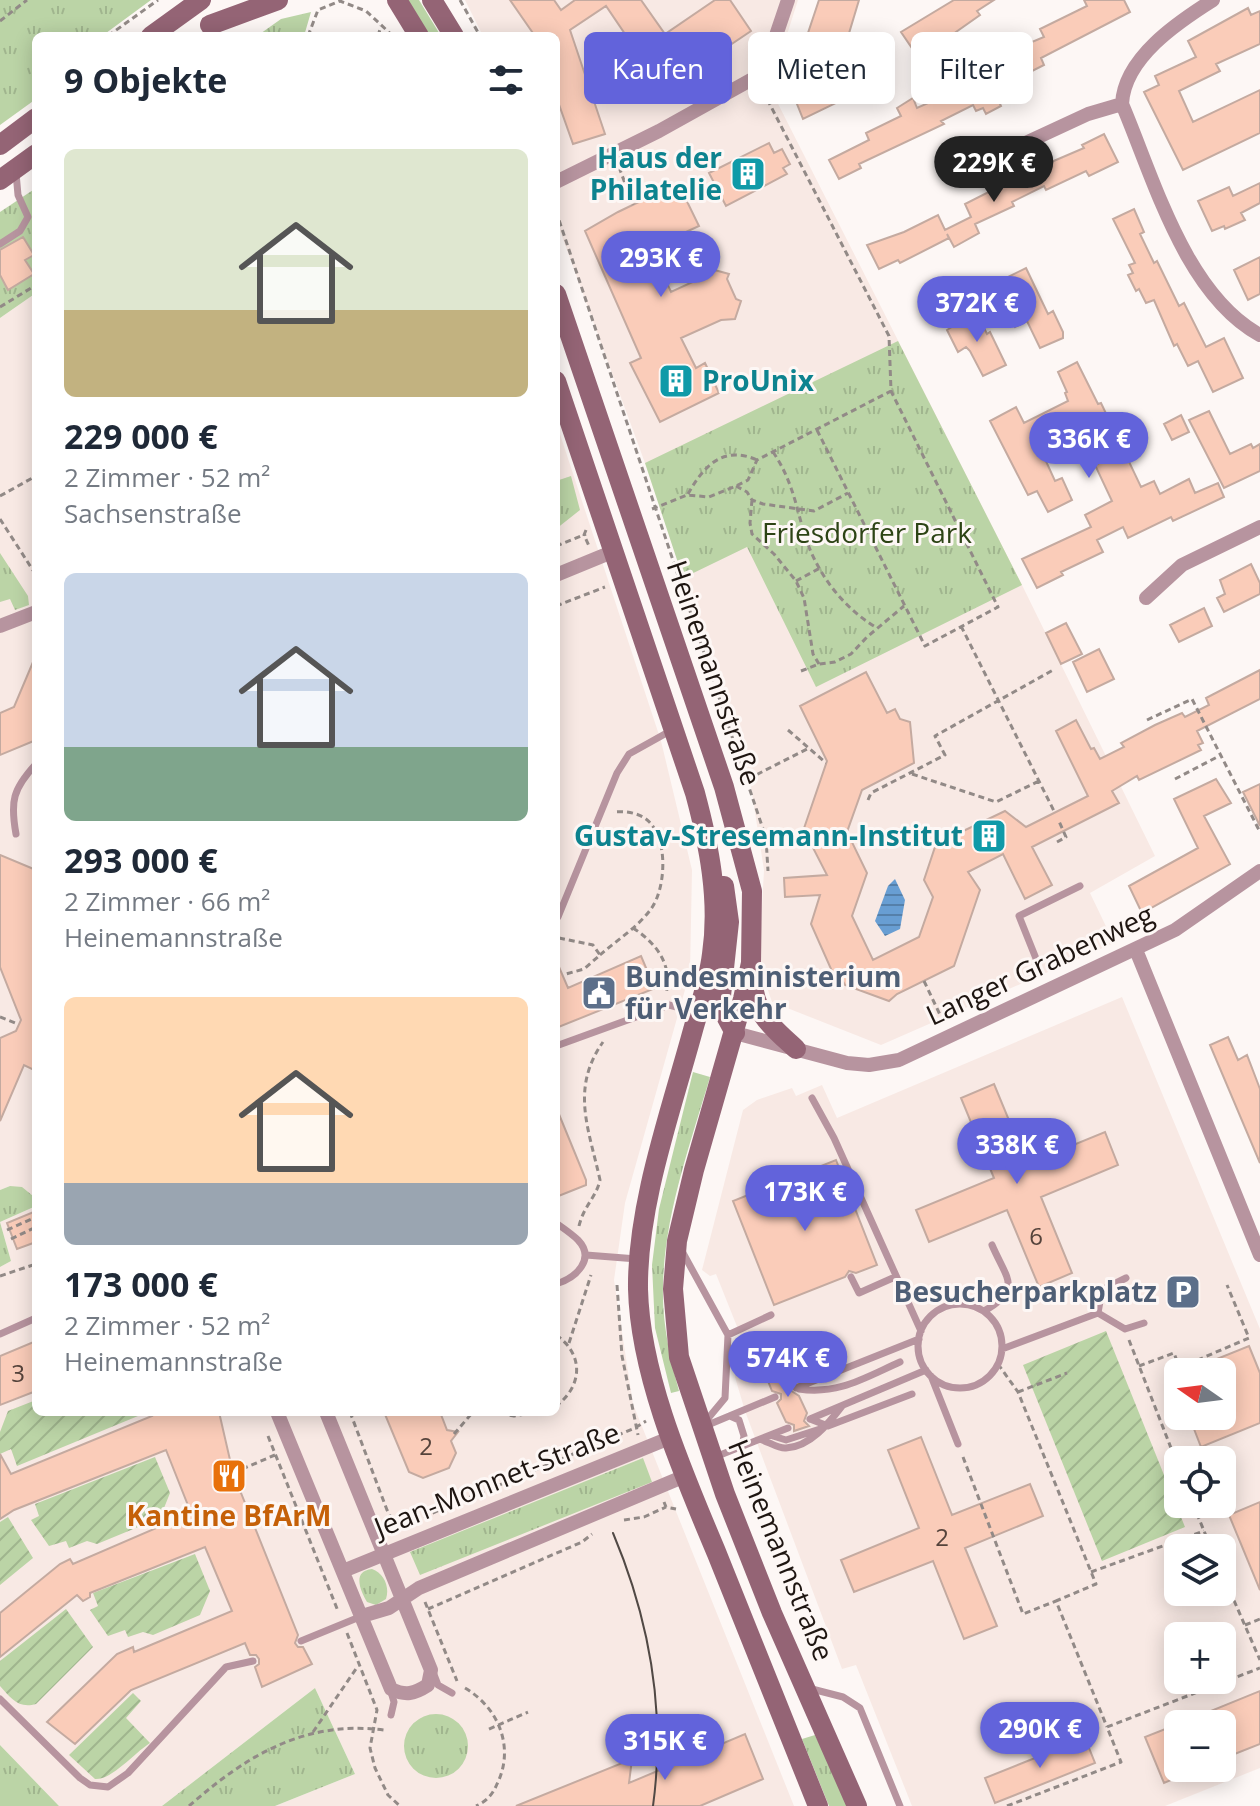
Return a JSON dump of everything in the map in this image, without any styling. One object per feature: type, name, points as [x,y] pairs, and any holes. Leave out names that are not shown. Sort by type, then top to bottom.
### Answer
[{"type":"main road","points":[[156,32],[200,0]]},
{"type":"main road","points":[[203,31],[244,0]]},
{"type":"main road","points":[[203,31],[278,0]]},
{"type":"main road","points":[[396,2],[416,32]]},
{"type":"main road","points":[[437,5],[452,32]]},
{"type":"main road","points":[[0,145],[32,121]]},
{"type":"main road","points":[[8,174],[32,157]]},
{"type":"main road","name":"Heinemannstraße","points":[[560,306],[724,787],[752,891],[751,963],[735,1033],[694,1170],[677,1241],[673,1289],[679,1357],[713,1458],[772,1613],[857,1806]]},
{"type":"main road","name":"Heinemannstraße","points":[[560,393],[707,836],[715,922],[713,953],[651,1192],[639,1259],[642,1335],[685,1476],[818,1806]]},
{"type":"main road","points":[[612,552],[640,541]]},
{"type":"main road","points":[[707,836],[727,894],[728,945],[720,1005],[735,1033]]},
{"type":"main road","points":[[751,963],[753,997],[760,1013],[796,1049]]},
{"type":"main road","points":[[697,1018],[735,1033]]},
{"type":"main road","points":[[672,1437],[702,1427]]},
{"type":"main road","points":[[685,1476],[713,1458]]},
{"type":"main road","points":[[791,1737],[794,1725],[804,1719],[814,1719],[821,1724]]},
{"type":"street","points":[[777,32],[788,0]]},
{"type":"street","points":[[1213,0],[1181,20],[1145,55],[1128,78],[1122,92],[1122,104],[1178,237],[1200,276],[1215,298],[1243,325],[1260,335]]},
{"type":"street","points":[[560,180],[748,81]]},
{"type":"street","points":[[948,169],[978,165],[1088,114],[1122,104]]},
{"type":"street","points":[[1146,598],[1182,565],[1260,527]]},
{"type":"street","points":[[560,573],[612,552]]},
{"type":"street","points":[[0,626],[32,614]]},
{"type":"street","name":"Langer Grabenweg","points":[[735,1033],[847,1063],[869,1065],[899,1060],[1175,930],[1260,871]]},
{"type":"street","points":[[1136,950],[1258,1246]]},
{"type":"street","points":[[279,1416],[391,1689],[404,1695],[416,1693],[428,1685],[431,1670],[328,1416]]},
{"type":"street","name":"Jean-Monnet-Straße","points":[[343,1571],[672,1437]]},
{"type":"street","points":[[362,1616],[389,1608],[419,1588],[685,1476]]},
{"type":"lane","points":[[0,244],[20,231],[28,217],[8,174]]},
{"type":"lane","points":[[560,912],[617,773],[629,754],[674,729]]},
{"type":"lane","points":[[16,834],[13,799],[32,769]]},
{"type":"lane","points":[[1037,961],[1019,916],[1080,886]]},
{"type":"lane","points":[[560,1045],[669,1005],[697,1018]]},
{"type":"lane","points":[[812,1098],[834,1138],[920,1335]]},
{"type":"lane","points":[[560,1226],[579,1241],[586,1258]]},
{"type":"lane","points":[[677,1241],[728,1335],[725,1398],[702,1427]]},
{"type":"lane","points":[[984,1311],[1004,1300],[1009,1285],[992,1245]]},
{"type":"lane","points":[[586,1258],[639,1259]]},
{"type":"lane","points":[[560,1283],[567,1281],[586,1258]]},
{"type":"lane","points":[[851,1277],[859,1293],[895,1277]]},
{"type":"lane","points":[[1098,1313],[1102,1290],[1126,1278]]},
{"type":"lane","points":[[928,1372],[947,1386],[964,1388],[984,1381],[998,1364],[1002,1349],[1000,1331],[984,1311],[961,1303],[944,1307],[928,1319],[920,1335],[919,1354],[958,1444]]},
{"type":"lane","points":[[1002,1349],[1098,1313]]},
{"type":"lane","points":[[1098,1313],[1125,1329],[1144,1323]]},
{"type":"lane","points":[[728,1335],[771,1315]]},
{"type":"lane","points":[[0,1334],[32,1320]]},
{"type":"lane","points":[[900,1362],[839,1389],[820,1392],[796,1388],[920,1335]]},
{"type":"lane","points":[[828,1426],[810,1419],[928,1372]]},
{"type":"lane","points":[[773,1436],[786,1440],[912,1394]]},
{"type":"lane","points":[[702,1427],[775,1397]]},
{"type":"lane","points":[[762,1440],[786,1448],[808,1440],[828,1426],[842,1405]]},
{"type":"lane","points":[[730,1416],[739,1420],[744,1436],[742,1447]]},
{"type":"lane","points":[[713,1458],[788,1428]]},
{"type":"lane","points":[[301,1641],[362,1616]]},
{"type":"lane","points":[[0,1699],[80,1778],[90,1785],[108,1787],[128,1773],[226,1667],[253,1661]]},
{"type":"lane","points":[[431,1670],[438,1685],[452,1693]]},
{"type":"lane","points":[[806,1688],[843,1697],[860,1708],[900,1806]]},
{"type":"lane","points":[[391,1689],[394,1702],[391,1715]]},
{"type":"path","points":[[0,21],[27,0]]},
{"type":"path","points":[[114,32],[158,0]]},
{"type":"path","points":[[460,0],[478,32]]},
{"type":"path","points":[[310,32],[318,10],[340,1],[366,11],[388,32]]},
{"type":"path","points":[[379,32],[381,26]]},
{"type":"path","points":[[770,104],[889,336],[891,391],[998,607],[925,646],[817,429]]},
{"type":"path","points":[[613,153],[633,205]]},
{"type":"path","points":[[0,307],[32,287]]},
{"type":"path","points":[[654,508],[687,495],[709,497],[736,486],[748,480],[757,460],[891,391]]},
{"type":"path","points":[[773,452],[785,469],[802,527],[820,568],[846,603],[862,619],[877,628]]},
{"type":"path","points":[[687,495],[698,476],[721,457],[742,453],[757,460]]},
{"type":"path","points":[[0,496],[32,478]]},
{"type":"path","points":[[736,486],[747,492],[752,500],[752,534],[781,561],[804,598],[813,654],[819,664]]},
{"type":"path","points":[[752,500],[799,511],[814,511],[849,493]]},
{"type":"path","points":[[0,519],[32,569]]},
{"type":"path","points":[[560,543],[584,535],[587,542]]},
{"type":"path","points":[[796,581],[820,568]]},
{"type":"path","points":[[560,604],[604,588],[601,579]]},
{"type":"path","points":[[801,671],[835,662],[851,654],[904,606]]},
{"type":"path","points":[[961,626],[1055,813]]},
{"type":"path","points":[[868,800],[871,793],[945,755],[935,736],[1055,669]]},
{"type":"path","points":[[1147,720],[1192,699],[1260,832]]},
{"type":"path","points":[[788,730],[826,763]]},
{"type":"path","points":[[747,780],[809,748]]},
{"type":"path","points":[[1175,779],[1221,755]]},
{"type":"path","points":[[912,774],[996,802],[1039,781]]},
{"type":"path","points":[[566,974],[584,969],[633,928],[650,910],[660,890],[661,845],[655,829],[646,818],[632,813],[615,811],[599,815]]},
{"type":"path","points":[[1057,842],[1066,837],[1058,819]]},
{"type":"path","points":[[633,928],[658,949],[666,969],[669,984],[656,1010]]},
{"type":"path","points":[[560,938],[593,945],[600,955]]},
{"type":"path","points":[[924,981],[951,1037]]},
{"type":"path","points":[[0,1017],[18,1024]]},
{"type":"path","points":[[579,1241],[584,1207],[598,1191],[600,1180],[582,1098],[595,1053],[614,1025]]},
{"type":"path","points":[[7,1230],[32,1219]]},
{"type":"path","points":[[11,1239],[32,1229]]},
{"type":"path","points":[[569,1343],[592,1278],[586,1258]]},
{"type":"path","points":[[0,1276],[32,1265]]},
{"type":"path","points":[[1206,1358],[1249,1338],[1227,1285]]},
{"type":"path","points":[[1125,1329],[1170,1446]]},
{"type":"path","points":[[560,1337],[569,1343],[575,1358],[576,1380],[569,1395],[560,1403]]},
{"type":"path","points":[[1139,1366],[1174,1353],[1176,1358]]},
{"type":"path","points":[[958,1444],[1023,1614],[1096,1584],[1018,1392],[998,1364]]},
{"type":"path","points":[[1018,1392],[1067,1373]]},
{"type":"path","points":[[352,1416],[403,1547]]},
{"type":"path","points":[[454,1434],[470,1416]]},
{"type":"path","points":[[264,1426],[377,1710],[370,1748],[375,1768],[388,1795],[400,1806]]},
{"type":"path","points":[[393,1521],[404,1525],[635,1428]]},
{"type":"path","points":[[233,1473],[275,1455]]},
{"type":"path","points":[[663,1498],[666,1507]]},
{"type":"path","points":[[617,1521],[644,1517],[666,1507],[684,1514]]},
{"type":"path","points":[[370,1517],[387,1510]]},
{"type":"path","points":[[1199,1518],[1205,1534]]},
{"type":"path","points":[[1091,1572],[1204,1531]]},
{"type":"path","points":[[428,1609],[582,1542],[594,1532]]},
{"type":"path","points":[[310,1540],[327,1533]]},
{"type":"path","points":[[419,1588],[458,1685],[490,1708],[499,1725],[506,1752],[503,1772],[493,1792],[476,1806]]},
{"type":"path","points":[[1007,1806],[1121,1762],[1056,1601]]},
{"type":"path","points":[[1236,1605],[1260,1660]]},
{"type":"path","points":[[1245,1625],[1260,1619]]},
{"type":"path","points":[[313,1732],[359,1665]]},
{"type":"path","points":[[1107,1727],[1260,1668]]},
{"type":"path","points":[[489,1729],[528,1712]]},
{"type":"path","points":[[189,1806],[243,1762],[313,1732],[384,1730]]},
{"type":"shaded area","points":[[465,0],[798,0],[788,32],[748,32],[748,104],[778,104],[1022,585],[1155,856],[1090,893],[1114,943],[881,1045],[772,1002],[759,964],[764,870],[749,774],[645,463],[560,231],[560,32],[481,32]]},
{"type":"shaded area","points":[[32,296],[32,1196],[10,1186],[0,1190],[0,318]]},
{"type":"shaded area","points":[[560,434],[661,741],[692,870],[690,972],[625,1203],[614,1280],[633,1404],[794,1806],[275,1806],[355,1774],[315,1688],[162,1806],[59,1806],[0,1745],[0,1267],[11,1261],[0,1222],[32,1208],[32,1416],[560,1416]]},
{"type":"shaded area","points":[[1122,997],[1260,1329],[1260,1768],[1236,1778],[1236,1710],[1164,1710],[1164,1782],[1225,1782],[1165,1806],[912,1806],[856,1665],[842,1669],[745,1411],[735,1377],[739,1347],[744,1344],[716,1274],[710,1276],[702,1270],[743,1110],[757,1100],[792,1088],[796,1096],[822,1085],[837,1118]]},
{"type":"green space","points":[[0,0],[151,0],[107,32],[32,32],[32,102],[0,125]]},
{"type":"green space","points":[[408,0],[419,0],[439,32],[428,32]]},
{"type":"green space","points":[[311,12],[305,32],[263,32],[281,19]]},
{"type":"green space","points":[[32,191],[32,296],[0,318],[0,212]]},
{"type":"green space","name":"Friesdorfer Park","points":[[898,341],[1022,585],[816,687],[747,547],[683,578],[645,463]]},
{"type":"green space","points":[[571,476],[580,510],[560,526],[560,480]]},
{"type":"green space","points":[[0,553],[28,596],[29,605],[15,610],[10,599],[0,602]]},
{"type":"green space","points":[[693,1072],[710,1077],[679,1181],[664,1260],[665,1327],[679,1391],[671,1393],[655,1328],[652,1265],[659,1209]]},
{"type":"green space","points":[[10,1186],[22,1187],[32,1195],[32,1208],[0,1222],[0,1190]]},
{"type":"green space","points":[[0,1222],[11,1261],[0,1267]]},
{"type":"green space","points":[[1106,1331],[1164,1475],[1164,1518],[1181,1518],[1185,1527],[1102,1561],[1023,1365]]},
{"type":"green space","points":[[32,1402],[32,1416],[138,1416],[17,1466],[11,1449],[0,1454],[0,1432],[8,1411]]},
{"type":"green space","points":[[155,1457],[170,1493],[160,1518],[97,1544],[87,1541],[69,1548],[66,1541],[49,1546],[31,1520],[39,1516],[35,1504]]},
{"type":"green space","points":[[643,1458],[652,1482],[420,1575],[410,1552]]},
{"type":"green space","points":[[8,1517],[33,1558],[0,1585],[0,1522]]},
{"type":"green space","points":[[195,1554],[210,1591],[200,1615],[153,1635],[143,1632],[128,1637],[125,1630],[108,1636],[90,1610],[98,1606],[93,1593]]},
{"type":"green space","points":[[372,1569],[383,1577],[387,1590],[386,1599],[376,1605],[367,1602],[359,1582],[362,1573]]},
{"type":"green space","points":[[66,1609],[93,1647],[36,1704],[20,1704],[0,1686],[0,1661]]},
{"type":"green space","points":[[315,1688],[355,1774],[275,1806],[162,1806]]},
{"type":"green space","points":[[133,1693],[141,1701],[126,1718],[150,1743],[115,1771],[95,1779],[69,1755]]},
{"type":"green space","points":[[430,1714],[442,1714],[459,1723],[466,1734],[466,1758],[459,1769],[442,1778],[430,1778],[418,1773],[409,1764],[404,1752],[404,1740],[409,1728],[418,1719]]},
{"type":"green space","points":[[815,1735],[851,1806],[829,1806],[802,1739]]},
{"type":"green space","points":[[0,1745],[59,1806],[0,1806]]},
{"type":"water","points":[[895,879],[905,900],[900,929],[885,936],[875,921],[888,886]]},
{"type":"building","points":[[510,0],[554,0],[561,10],[575,0],[641,0],[664,32],[624,32],[606,6],[570,30],[584,72],[584,104],[595,104],[605,134],[573,144],[560,107],[560,32],[532,32]]},
{"type":"building","points":[[715,0],[730,0],[751,31],[732,44],[732,32],[668,32]]},
{"type":"building","points":[[819,0],[859,0],[849,32],[808,32]]},
{"type":"building","points":[[954,0],[994,0],[977,11],[980,15],[956,32],[911,32],[911,47],[901,32]]},
{"type":"building","points":[[1084,0],[1124,0],[1130,12],[1041,58],[1044,65],[1033,70],[1033,42],[1044,37],[1040,29],[1087,6]]},
{"type":"building","points":[[1248,8],[1251,15],[1260,11],[1260,44],[1216,64],[1220,71],[1179,91],[1193,122],[1260,90],[1260,133],[1183,170],[1144,92],[1159,85],[1155,76],[1196,57],[1188,41]]},
{"type":"building","points":[[911,99],[911,104],[915,104],[917,108],[926,104],[1000,104],[1001,106],[986,114],[983,108],[976,111],[973,105],[941,121],[944,124],[859,164],[861,168],[839,179],[829,160],[869,140],[866,133],[901,116],[897,108]]},
{"type":"building","points":[[797,104],[834,104],[803,119]]},
{"type":"building","points":[[1104,134],[1118,162],[1089,176],[1086,171],[1046,190],[1044,186],[1012,202],[1014,206],[975,224],[979,233],[954,247],[947,234],[949,238],[900,263],[898,260],[879,269],[867,245],[904,232],[938,215],[945,230],[971,217],[965,204],[1084,148],[1082,145]]},
{"type":"building","name":"Haus der Philatelie","points":[[769,143],[774,153],[782,149],[790,164],[783,168],[787,174],[726,206],[709,173]]},
{"type":"building","points":[[678,183],[699,226],[651,248],[671,292],[710,274],[711,269],[729,274],[727,279],[736,299],[741,301],[735,319],[721,320],[681,338],[696,368],[705,363],[719,393],[660,422],[630,363],[641,358],[585,231]]},
{"type":"building","points":[[1260,183],[1260,203],[1241,213],[1245,220],[1212,231],[1198,201],[1229,187],[1233,196]]},
{"type":"building","points":[[1134,209],[1144,232],[1140,234],[1179,306],[1184,303],[1206,347],[1224,338],[1243,378],[1213,392],[1198,361],[1188,366],[1177,344],[1174,346],[1154,300],[1146,303],[1139,289],[1136,291],[1128,275],[1133,273],[1129,265],[1135,263],[1113,219]]},
{"type":"building","points":[[23,237],[32,252],[32,256],[25,260],[32,275],[8,290],[0,275],[0,250]]},
{"type":"building","points":[[1260,257],[1260,294],[1248,300],[1234,270]]},
{"type":"building","points":[[1026,268],[1048,314],[1053,311],[1063,332],[1063,338],[1040,348],[1027,321],[1015,327],[1007,311],[1019,305],[1006,278]]},
{"type":"building","points":[[976,312],[1006,365],[983,376],[970,351],[966,347],[958,352],[947,330]]},
{"type":"building","points":[[1077,362],[1098,404],[1101,403],[1141,487],[1154,481],[1160,494],[1189,479],[1195,493],[1218,483],[1224,497],[1173,521],[1171,517],[1128,538],[1123,527],[1097,540],[1103,552],[1061,572],[1063,575],[1037,588],[1022,559],[1091,527],[1085,515],[1112,501],[1095,465],[1101,462],[1081,422],[1077,424],[1074,417],[1034,435],[1055,481],[1062,478],[1072,500],[1048,512],[1037,491],[1028,495],[990,421],[1016,407],[1024,423],[1068,401],[1058,372]]},
{"type":"building","points":[[1209,411],[1230,454],[1251,444],[1253,448],[1260,444],[1260,471],[1224,488],[1189,420]]},
{"type":"building","points":[[1181,415],[1189,432],[1172,440],[1164,424]]},
{"type":"building","points":[[1251,564],[1260,583],[1260,594],[1224,612],[1217,598],[1225,594],[1220,580]]},
{"type":"building","points":[[1204,608],[1212,626],[1179,642],[1170,625]]},
{"type":"building","points":[[1066,623],[1082,654],[1061,664],[1046,633]]},
{"type":"building","points":[[1099,649],[1114,679],[1087,692],[1073,662]]},
{"type":"building","points":[[32,664],[32,742],[0,755],[0,713],[14,707]]},
{"type":"building","name":"Gustav-Stresemann-Institut","points":[[1260,670],[1260,699],[1197,731],[1203,743],[1198,745],[1201,750],[1139,780],[1137,776],[1112,791],[1119,803],[1032,847],[1052,885],[1025,899],[1003,854],[968,872],[980,890],[954,966],[889,1001],[845,985],[841,978],[835,978],[811,924],[820,895],[785,897],[784,878],[827,875],[809,840],[800,840],[827,761],[800,706],[866,672],[887,713],[895,709],[900,719],[910,722],[914,763],[862,790],[847,832],[867,873],[852,916],[873,960],[919,937],[933,897],[924,880],[936,844],[1005,811],[1026,827],[1088,796],[1056,731],[1076,720],[1091,749],[1094,748],[1100,759],[1124,747],[1121,743],[1155,725],[1182,713],[1185,717],[1209,705],[1206,698]]},
{"type":"building","points":[[1216,779],[1231,803],[1204,816],[1230,864],[1142,913],[1129,886],[1198,848],[1174,799]]},
{"type":"building","points":[[1260,784],[1260,826],[1243,792]]},
{"type":"building","points":[[0,855],[32,868],[32,1069],[24,1065],[0,1121],[0,1038],[16,1031],[21,1020],[0,967]]},
{"type":"building","name":"Bundesministerium für Verkehr","points":[[641,956],[658,987],[560,1026],[560,969],[568,988]]},
{"type":"building","points":[[1228,1037],[1238,1060],[1247,1055],[1260,1089],[1260,1163],[1210,1045]]},
{"type":"building","points":[[994,1084],[1027,1164],[1105,1132],[1118,1165],[1041,1197],[1072,1273],[1039,1287],[1007,1210],[929,1242],[916,1210],[994,1178],[961,1098]]},
{"type":"building","points":[[560,1117],[586,1180],[586,1185],[560,1195]]},
{"type":"building","points":[[836,1160],[877,1265],[856,1273],[849,1271],[845,1277],[774,1305],[733,1201]]},
{"type":"building","points":[[32,1213],[32,1243],[17,1249],[7,1223]]},
{"type":"building","points":[[32,1343],[32,1393],[0,1405],[0,1356]]},
{"type":"building","points":[[1249,1346],[1260,1373],[1260,1423],[1201,1446],[1194,1430],[1236,1430],[1236,1358],[1219,1358]]},
{"type":"building","points":[[788,1367],[794,1382],[790,1390],[799,1396],[807,1413],[804,1421],[809,1426],[794,1431],[794,1425],[786,1422],[777,1403],[781,1394],[772,1391],[766,1376]]},
{"type":"building","points":[[152,1416],[220,1416],[233,1473],[298,1635],[295,1643],[303,1647],[312,1664],[262,1687],[255,1667],[259,1659],[256,1655],[250,1655],[245,1643],[131,1690],[75,1744],[47,1722],[117,1654],[133,1647],[134,1652],[232,1611],[205,1547],[90,1593],[90,1597],[83,1601],[77,1595],[0,1657],[0,1613],[60,1564],[70,1559],[73,1564],[191,1513],[166,1450],[14,1510],[0,1519],[0,1454],[11,1474]]},
{"type":"building","points":[[386,1416],[442,1416],[447,1430],[458,1432],[451,1441],[456,1453],[449,1468],[423,1478],[409,1472]]},
{"type":"building","points":[[921,1437],[952,1515],[1030,1484],[1043,1516],[965,1548],[997,1626],[964,1639],[933,1561],[854,1592],[841,1560],[919,1528],[888,1450]]},
{"type":"building","points":[[1260,1502],[1260,1590],[1230,1518],[1236,1518],[1236,1512]]},
{"type":"building","points":[[1260,1691],[1260,1744],[1236,1753],[1236,1710],[1213,1710]]},
{"type":"building","points":[[1164,1730],[1166,1782],[1164,1783],[1145,1737]]},
{"type":"building","points":[[745,1734],[763,1779],[700,1806],[516,1806],[632,1759],[629,1783]]},
{"type":"building","points":[[1085,1738],[1095,1763],[995,1803],[985,1778]]},
{"type":"tram line","points":[[613,1533],[637,1599],[652,1667],[657,1736],[653,1806]]},
{"type":"place","name":"Haus der Philatelie","points":[[748,174]]},
{"type":"place","name":"ProUnix","points":[[676,381]]},
{"type":"place","name":"Gustav-Stresemann-Institut","points":[[989,836]]},
{"type":"place","name":"Bundesministerium für Verkehr","points":[[599,993]]},
{"type":"place","name":"Besucherparkplatz","points":[[1183,1292]]},
{"type":"place","name":"Kantine BfArM","points":[[229,1476]]}]
